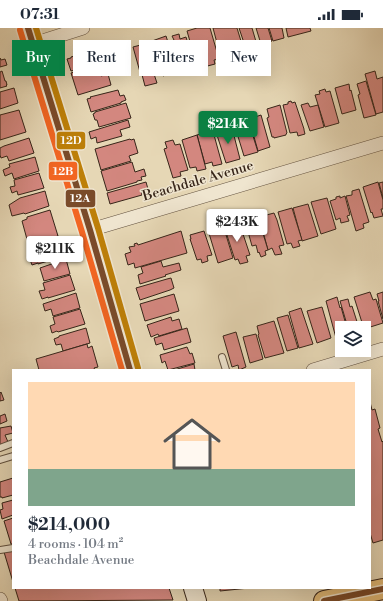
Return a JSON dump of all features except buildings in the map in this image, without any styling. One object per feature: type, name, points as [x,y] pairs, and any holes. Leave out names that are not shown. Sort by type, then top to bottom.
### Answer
[{"type":"main road","points":[[324,601],[383,589]]},
{"type":"street","points":[[83,28],[31,36],[90,230],[130,369]]},
{"type":"street","name":"Beachdale Avenue","points":[[90,230],[383,143]]},
{"type":"street","points":[[316,369],[383,349]]},
{"type":"street","points":[[193,589],[197,601]]},
{"type":"lane","points":[[222,356],[226,369]]},
{"type":"lane","points":[[0,448],[12,444]]},
{"type":"lane","points":[[0,460],[12,456]]},
{"type":"lane","points":[[0,550],[12,548]]},
{"type":"transit line","name":"12A","points":[[28,28],[90,230],[130,369]]},
{"type":"transit line","name":"12D","points":[[36,28],[98,228],[138,368]]},
{"type":"transit line","name":"12B","points":[[20,30],[82,232],[122,369]]},
{"type":"transit line","name":"12A","points":[[324,601],[383,589]]}]
